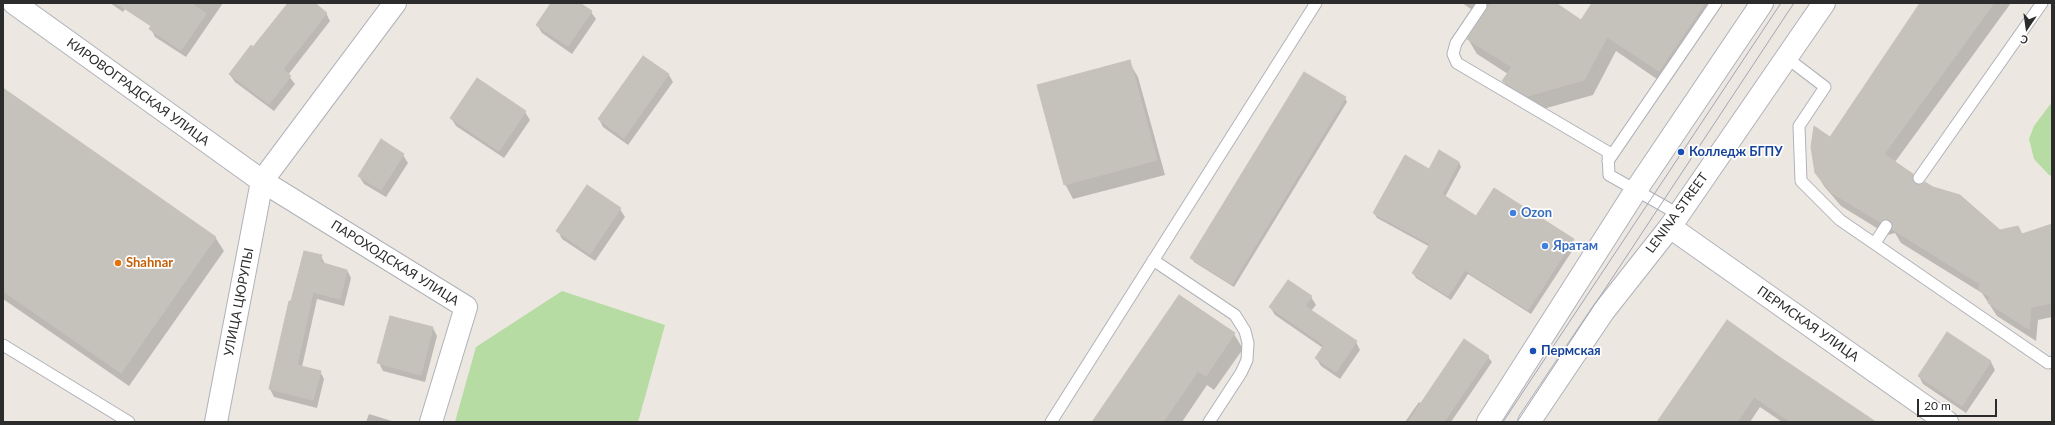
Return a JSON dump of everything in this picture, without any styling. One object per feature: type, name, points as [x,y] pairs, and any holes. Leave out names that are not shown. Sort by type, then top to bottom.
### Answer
[{"type":"street","name":"КИРОВОГРАДСКАЯ УЛИЦА","points":[[14,3],[262,181]]},
{"type":"street","points":[[262,181],[395,3]]},
{"type":"street","points":[[1488,422],[1636,190],[1762,3]]},
{"type":"street","name":"LENINA STREET","points":[[1529,422],[1603,312],[1674,220],[1824,3]]},
{"type":"street","name":"УЛИЦА ЦЮРУПЫ","points":[[216,422],[262,181]]},
{"type":"street","name":"ПАРОХОДСКАЯ УЛИЦА","points":[[262,181],[466,307],[431,422]]},
{"type":"street","name":"ПЕРМСКАЯ УЛИЦА","points":[[1674,220],[1947,422]]},
{"type":"lane","points":[[1051,422],[1316,3]]},
{"type":"lane","points":[[1608,161],[1716,3]]},
{"type":"lane","points":[[1919,178],[2042,3]]},
{"type":"lane","points":[[1481,6],[1456,43],[1453,54],[1457,63],[1608,152],[1609,175],[1636,190],[1674,220]]},
{"type":"lane","points":[[1787,58],[1825,87],[1799,126],[1801,181],[1840,220],[2048,363],[2052,362]]},
{"type":"lane","points":[[1874,243],[1886,226]]},
{"type":"lane","points":[[1153,260],[1235,315],[1245,331],[1248,343],[1247,360],[1241,373],[1209,422]]},
{"type":"lane","points":[[3,345],[129,422]]},
{"type":"green space","points":[[2052,102],[2052,176],[2049,175],[2034,159],[2029,139],[2034,126]]},
{"type":"green space","points":[[562,291],[665,325],[638,422],[455,422],[476,347]]},
{"type":"building","points":[[116,3],[191,3],[206,14],[181,50],[149,29],[151,26]]},
{"type":"building","points":[[288,3],[315,3],[327,13],[283,69],[291,76],[269,104],[229,74],[251,45],[253,47]]},
{"type":"building","points":[[551,3],[580,3],[592,11],[568,46],[536,25]]},
{"type":"building","points":[[1491,3],[1556,3],[1581,20],[1592,3],[1705,3],[1659,71],[1607,37],[1584,80],[1527,96],[1502,81],[1512,67],[1467,39]]},
{"type":"building","points":[[1920,3],[1994,3],[1884,154],[1913,174],[1913,181],[1915,184],[1922,184],[1925,182],[1933,187],[1960,195],[2000,230],[2018,226],[2022,234],[2052,224],[2052,303],[2031,307],[2029,329],[1988,303],[1990,297],[1979,290],[1980,284],[1892,229],[1892,223],[1889,220],[1883,220],[1880,222],[1832,193],[1815,173],[1811,147],[1814,126],[1830,137]]},
{"type":"building","points":[[643,56],[669,74],[624,138],[598,119]]},
{"type":"building","points":[[1130,60],[1157,160],[1064,185],[1037,85]]},
{"type":"building","points":[[1304,72],[1346,97],[1232,284],[1190,258]]},
{"type":"building","points":[[477,78],[526,111],[499,151],[450,118]]},
{"type":"building","points":[[3,88],[216,237],[121,373],[3,291]]},
{"type":"building","points":[[381,139],[404,154],[381,190],[358,176]]},
{"type":"building","points":[[1439,150],[1459,162],[1442,194],[1476,216],[1494,188],[1574,239],[1528,310],[1465,270],[1448,296],[1412,273],[1430,244],[1373,213],[1405,155],[1429,169]]},
{"type":"building","points":[[587,185],[621,208],[590,254],[556,231]]},
{"type":"building","points":[[304,251],[322,255],[320,262],[347,270],[340,299],[313,292],[297,365],[321,371],[313,400],[269,389],[289,301],[291,301]]},
{"type":"building","points":[[1288,280],[1312,296],[1305,306],[1357,341],[1336,372],[1315,358],[1324,345],[1269,307]]},
{"type":"building","points":[[1179,295],[1235,333],[1206,376],[1198,371],[1163,422],[1092,422]]},
{"type":"building","points":[[390,316],[433,327],[421,375],[377,363]]},
{"type":"building","points":[[1727,320],[1876,422],[1791,422],[1754,397],[1737,422],[1657,422]]},
{"type":"building","points":[[1947,332],[1991,361],[1962,406],[1918,376]]},
{"type":"building","points":[[1464,339],[1489,356],[1444,422],[1408,422]]},
{"type":"tram line","points":[[1503,422],[1781,3]]},
{"type":"tram line","points":[[1517,422],[1794,3]]},
{"type":"place","name":"Колледж БГПУ","points":[[1681,152]]},
{"type":"place","name":"Ozon","points":[[1513,213]]},
{"type":"place","name":"Яратам","points":[[1545,246]]},
{"type":"place","name":"Shahnar","points":[[118,263]]},
{"type":"place","name":"Пермская","points":[[1533,351]]}]
